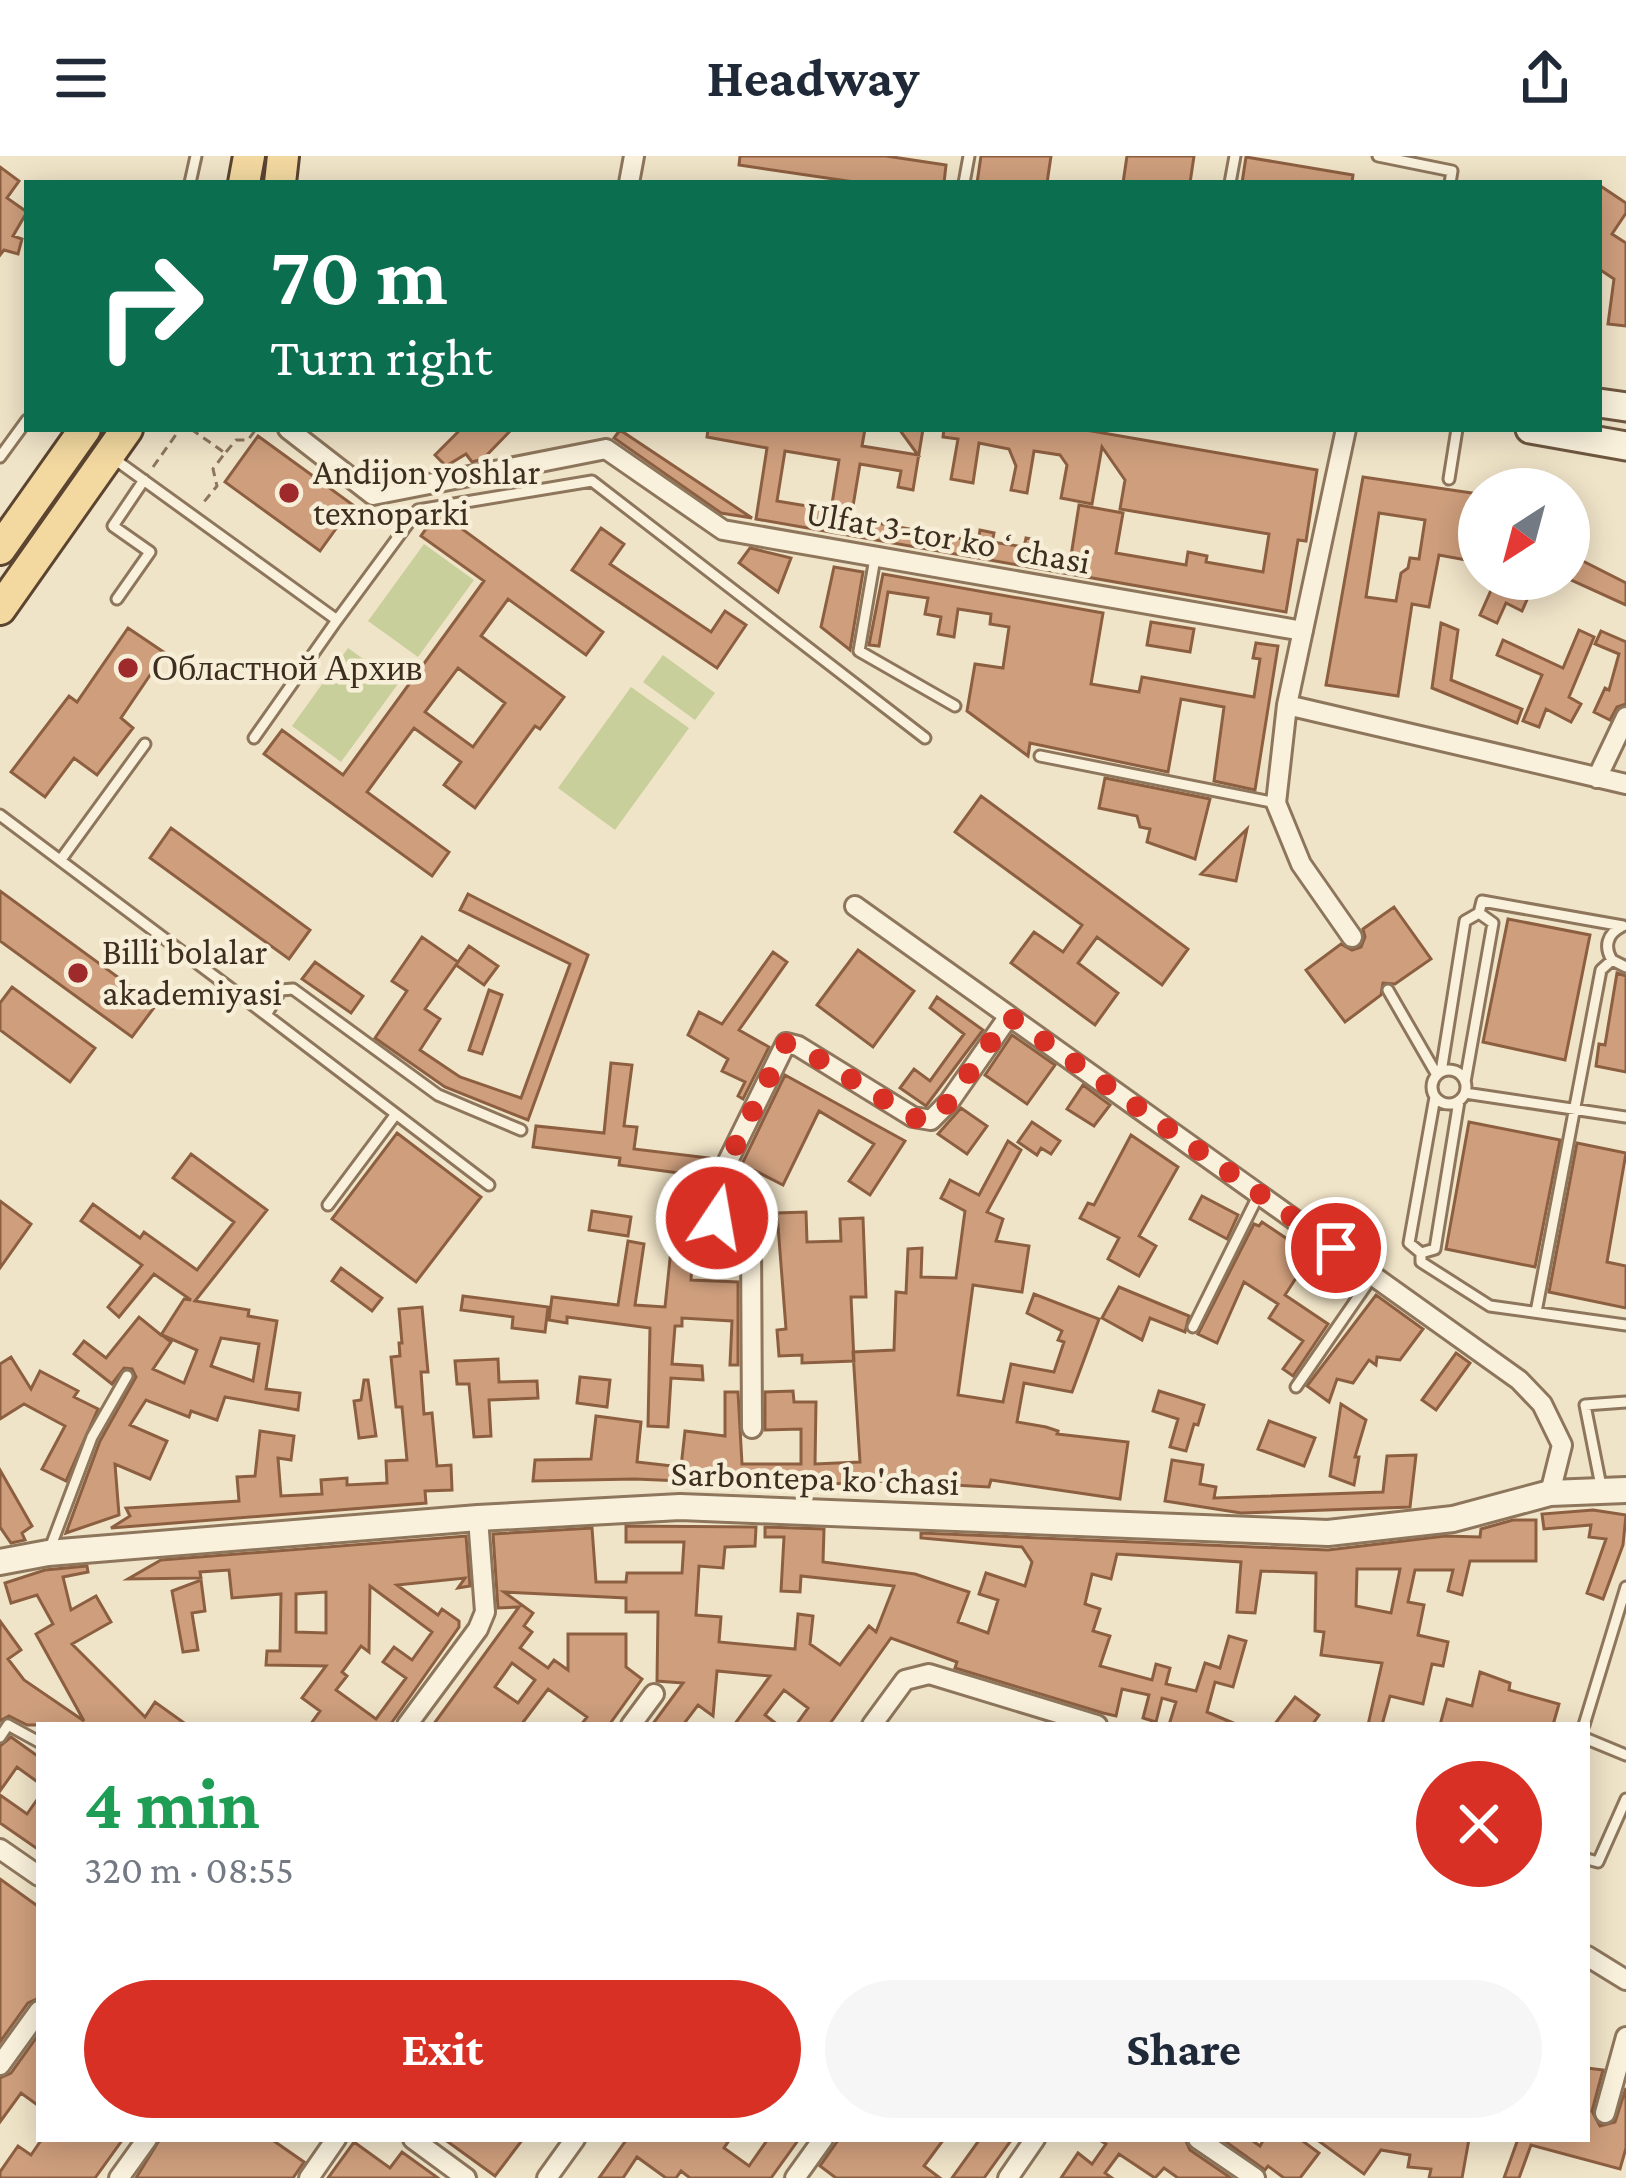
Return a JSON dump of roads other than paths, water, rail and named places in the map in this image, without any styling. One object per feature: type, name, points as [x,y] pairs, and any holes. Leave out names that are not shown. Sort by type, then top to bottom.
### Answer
[{"type":"main road","points":[[0,548],[83,432]]},
{"type":"main road","points":[[0,609],[125,432]]},
{"type":"main road","points":[[1547,432],[1626,446]]},
{"type":"street","points":[[292,432],[374,495],[607,439]]},
{"type":"street","points":[[1346,432],[1287,705],[1276,802],[1301,864],[1352,937]]},
{"type":"street","name":"Ulfat 3-tor koʻchasi","points":[[607,439],[723,530],[1303,632]]},
{"type":"street","points":[[1287,705],[1626,784]]},
{"type":"street","points":[[1597,778],[1626,717]]},
{"type":"street","points":[[855,906],[1519,1381],[1542,1404],[1562,1444],[1550,1492]]},
{"type":"street","points":[[752,1428],[751,1234],[749,1228],[717,1218],[715,1213],[728,1161],[786,1043],[914,1118],[931,1120],[949,1102],[1009,1016]]},
{"type":"street","name":"Sarbontepa ko'chasi","points":[[0,1562],[48,1553],[478,1518],[680,1507],[1328,1533],[1453,1519],[1550,1492],[1614,1491]]},
{"type":"street","points":[[409,1722],[478,1629],[485,1612],[478,1518]]},
{"type":"street","points":[[874,1722],[904,1680],[929,1674],[1087,1722]]},
{"type":"street","points":[[634,1722],[654,1694]]},
{"type":"street","points":[[0,1849],[36,1874]]},
{"type":"street","points":[[1590,1958],[1626,1980]]},
{"type":"street","points":[[0,2065],[36,2015]]},
{"type":"street","points":[[1604,2113],[1626,2037]]},
{"type":"street","points":[[119,2178],[145,2142]]},
{"type":"street","points":[[309,2178],[334,2142]]},
{"type":"street","points":[[417,2142],[466,2178]]},
{"type":"street","points":[[547,2178],[573,2142]]},
{"type":"street","points":[[795,2178],[821,2142]]},
{"type":"street","points":[[1008,2178],[1032,2142]]},
{"type":"street","points":[[1202,2142],[1255,2178]]},
{"type":"lane","points":[[1378,156],[1452,171],[1450,180]]},
{"type":"lane","points":[[0,457],[24,424]]},
{"type":"lane","points":[[1449,478],[1457,432]]},
{"type":"lane","points":[[108,454],[337,620]]},
{"type":"lane","points":[[117,599],[150,552],[113,526],[144,480]]},
{"type":"lane","points":[[254,738],[418,510],[592,482],[926,738]]},
{"type":"lane","points":[[875,558],[859,651],[955,706]]},
{"type":"lane","points":[[62,859],[145,744]]},
{"type":"lane","points":[[1040,756],[1276,802]]},
{"type":"lane","points":[[0,814],[489,1185]]},
{"type":"lane","points":[[1421,1253],[1409,1243],[1435,1097],[1432,1085],[1439,1074],[1465,921],[1479,913],[1482,901],[1624,926]]},
{"type":"lane","points":[[1421,1253],[1435,1249],[1493,922],[1479,913]]},
{"type":"lane","points":[[1624,926],[1608,940],[1612,960],[1626,968]]},
{"type":"lane","points":[[1536,1312],[1601,970],[1612,960]]},
{"type":"lane","points":[[266,1015],[281,990],[293,989],[438,1095],[520,1130]]},
{"type":"lane","points":[[1388,990],[1439,1074]]},
{"type":"lane","points":[[1439,1074],[1457,1073],[1463,1092]]},
{"type":"lane","points":[[1435,1097],[1448,1105],[1463,1092],[1626,1117]]},
{"type":"lane","points":[[328,1205],[396,1114]]},
{"type":"lane","points":[[1193,1327],[1258,1196]]},
{"type":"lane","points":[[1421,1253],[1421,1262],[1490,1306],[1626,1325]]},
{"type":"lane","points":[[1296,1387],[1374,1274]]},
{"type":"lane","points":[[48,1553],[92,1437],[128,1376]]},
{"type":"lane","points":[[1614,1491],[1585,1406],[1626,1402]]},
{"type":"lane","points":[[1585,1722],[1626,1588]]},
{"type":"lane","points":[[1613,1631],[1626,1633]]},
{"type":"lane","points":[[0,1737],[8,1725],[14,1725],[36,1740]]},
{"type":"lane","points":[[1590,1740],[1626,1755]]},
{"type":"lane","points":[[1590,1860],[1598,1862],[1626,1798]]},
{"type":"place","name":"Andijon yoshlar texnoparki","points":[[289,493]]},
{"type":"place","name":"Областной Архив","points":[[128,668]]},
{"type":"place","name":"Billi bolalar akademiyasi","points":[[78,973]]}]
